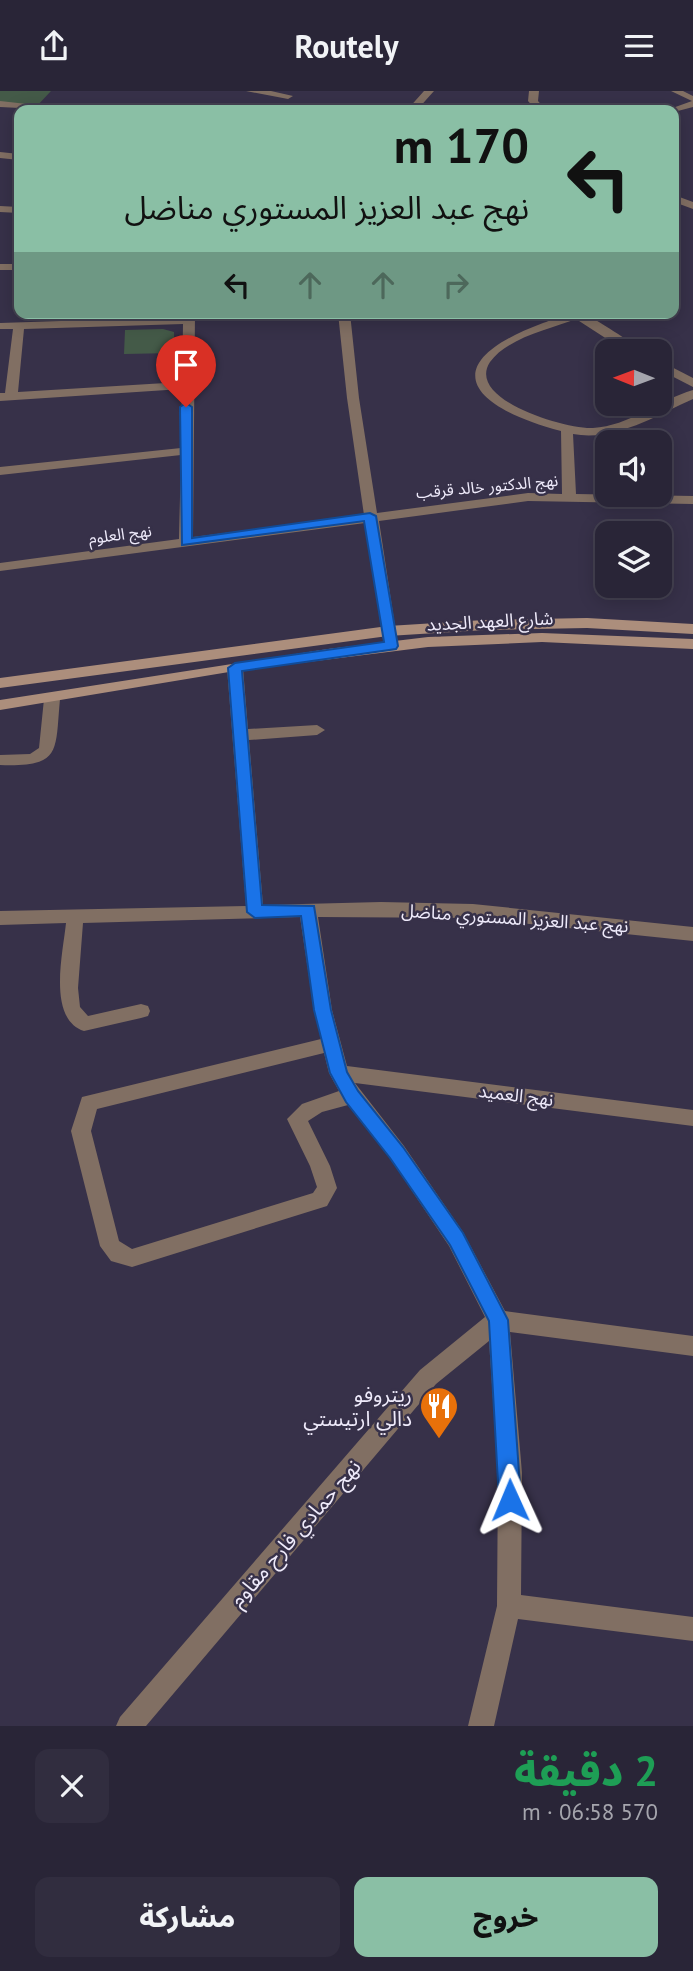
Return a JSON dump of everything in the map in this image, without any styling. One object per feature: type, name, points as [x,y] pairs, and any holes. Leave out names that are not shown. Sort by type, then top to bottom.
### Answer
[{"type":"main road","name":"شارع العهد الجديد","points":[[0,684],[485,625],[587,623],[693,629]]},
{"type":"main road","name":"شارع العهد الجديد","points":[[0,705],[52,699],[143,681],[235,668],[389,638],[589,636],[693,644]]},
{"type":"street","points":[[251,91],[288,96]]},
{"type":"street","points":[[416,105],[429,91]]},
{"type":"street","points":[[676,91],[693,102]]},
{"type":"street","points":[[0,326],[151,319]]},
{"type":"street","points":[[186,543],[185,451],[189,319]]},
{"type":"street","points":[[345,319],[389,638]]},
{"type":"street","points":[[563,319],[505,344],[490,355],[481,367],[480,379],[489,395],[539,423],[567,431],[590,432],[616,428],[693,394]]},
{"type":"street","points":[[583,319],[615,339]]},
{"type":"street","points":[[19,326],[5,397],[186,385]]},
{"type":"street","points":[[672,372],[693,383]]},
{"type":"street","points":[[567,431],[569,496]]},
{"type":"street","points":[[0,471],[185,451]]},
{"type":"street","name":"نهج الدكتور خالد قرقب","points":[[370,516],[528,496],[693,500]]},
{"type":"street","name":"نهج العلوم","points":[[0,567],[370,516]]},
{"type":"street","points":[[235,668],[255,912]]},
{"type":"street","points":[[0,761],[34,760],[43,756],[47,749],[52,699]]},
{"type":"street","points":[[241,735],[317,730]]},
{"type":"street","points":[[308,910],[323,1010],[339,1073],[352,1096],[397,1152],[456,1239],[498,1320],[510,1473],[509,1606],[481,1726]]},
{"type":"street","name":"نهج عبد العزيز المستوري مناضل","points":[[0,918],[308,910],[473,911],[693,934]]},
{"type":"street","points":[[75,916],[69,988],[71,1010],[84,1024],[141,1011]]},
{"type":"street","points":[[331,1044],[89,1103],[81,1131],[110,1246],[118,1254],[132,1258],[320,1200],[327,1188],[297,1119],[306,1110],[320,1104],[352,1096]]},
{"type":"street","name":"نهج العميد","points":[[339,1073],[693,1118]]},
{"type":"street","points":[[498,1320],[693,1346]]},
{"type":"street","name":"نهج حمادي فارح مقاوم","points":[[129,1726],[428,1377],[498,1320]]},
{"type":"street","points":[[509,1606],[693,1629]]},
{"type":"green space","points":[[0,91],[51,91],[38,105],[0,102]]},
{"type":"green space","points":[[163,329],[174,332],[174,353],[124,354],[125,330]]},
{"type":"place","name":"ريتروفو دالي ارتيستي","points":[[439,1440]]},
{"type":"route","points":[[186,407],[186,543],[370,516],[391,646],[235,668],[255,912],[308,910],[323,1010],[339,1073],[352,1096],[397,1152],[456,1239],[498,1320],[510,1500]]}]
